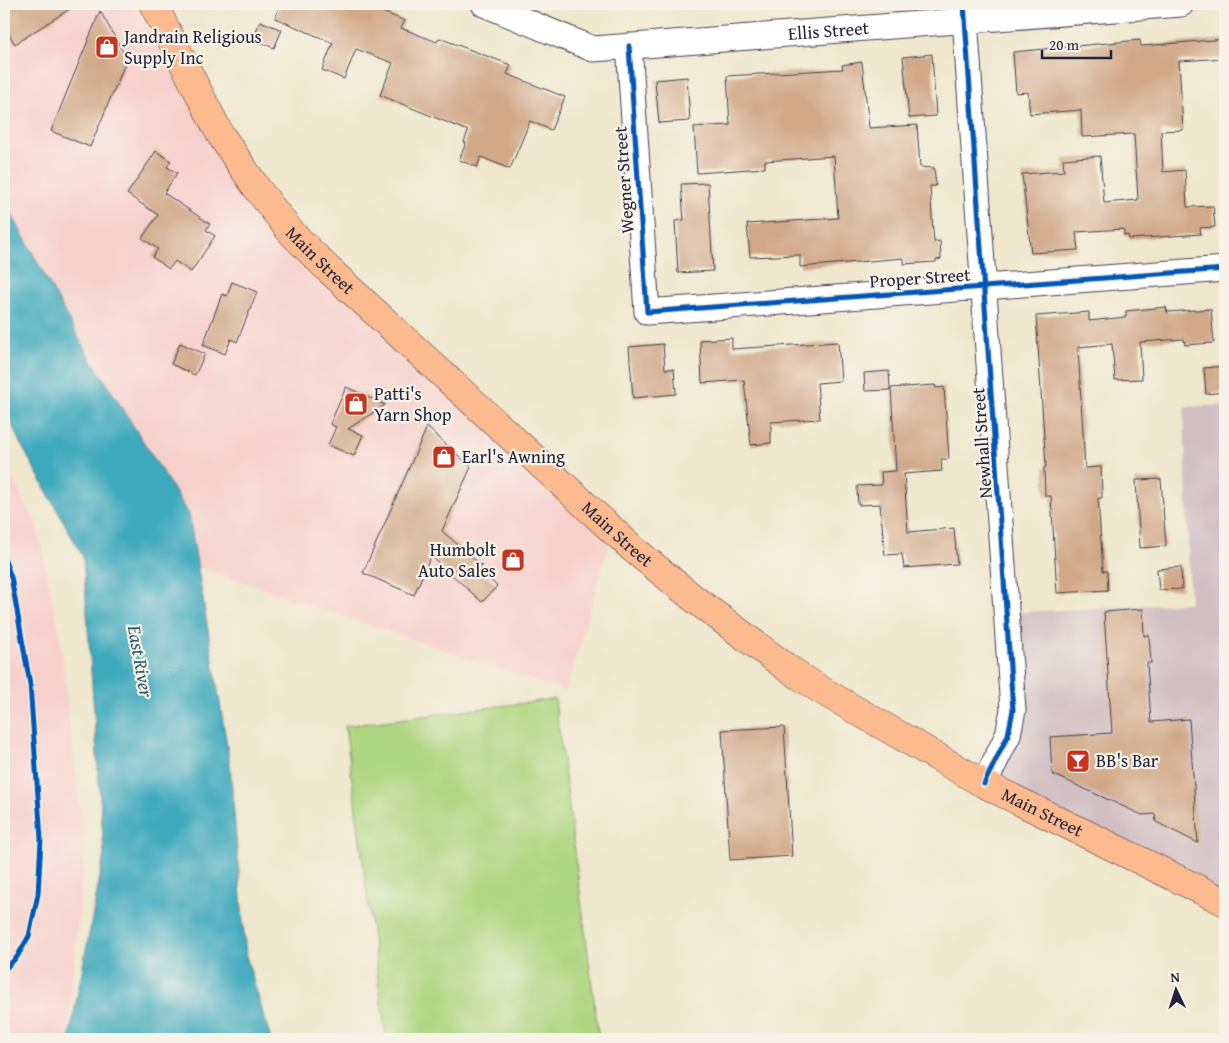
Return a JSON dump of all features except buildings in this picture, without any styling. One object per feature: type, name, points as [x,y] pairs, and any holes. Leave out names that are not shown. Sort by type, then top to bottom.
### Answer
[{"type":"main road","name":"Main Street","points":[[153,4],[220,134],[256,187],[290,231],[328,269],[591,513],[698,601],[821,690],[984,784],[1225,902]]},
{"type":"street","name":"Ellis Street","points":[[484,4],[594,49],[965,12],[1181,4]]},
{"type":"street","name":"Newhall Street","points":[[965,12],[1013,710],[1008,735],[984,784]]},
{"type":"street","name":"Wegner Street","points":[[629,46],[647,312]]},
{"type":"street","name":"Proper Street","points":[[647,312],[1225,269]]},
{"type":"shaded area","points":[[4,4],[153,4],[256,187],[613,531],[566,691],[198,567],[189,514],[83,346],[4,200]]},
{"type":"shaded area","points":[[1225,405],[1225,902],[984,784],[1001,749],[1007,613],[1190,603],[1184,407]]},
{"type":"shaded area","points":[[4,461],[36,523],[60,637],[85,852],[67,1039],[19,1039],[4,1033]]},
{"type":"green space","points":[[555,699],[599,1039],[386,1039],[345,726]]},
{"type":"water","name":"East River","points":[[4,200],[83,346],[189,514],[230,764],[246,956],[271,1039],[69,1039],[104,855],[83,557],[19,441],[4,406]]},
{"type":"cycle path","points":[[964,4],[1013,710],[1008,735],[984,784]]},
{"type":"cycle path","points":[[629,46],[647,312],[1225,269]]},
{"type":"cycle path","points":[[4,558],[11,577],[30,684],[41,839],[38,894],[29,936],[17,957],[4,970]]},
{"type":"place","name":"Jandrain Religious Supply Inc","points":[[107,47]]},
{"type":"place","name":"Patti's Yarn Shop","points":[[356,404]]},
{"type":"place","name":"Earl's Awning","points":[[444,457]]},
{"type":"place","name":"Humbolt Auto Sales","points":[[513,560]]},
{"type":"place","name":"BB's Bar","points":[[1078,761]]}]
